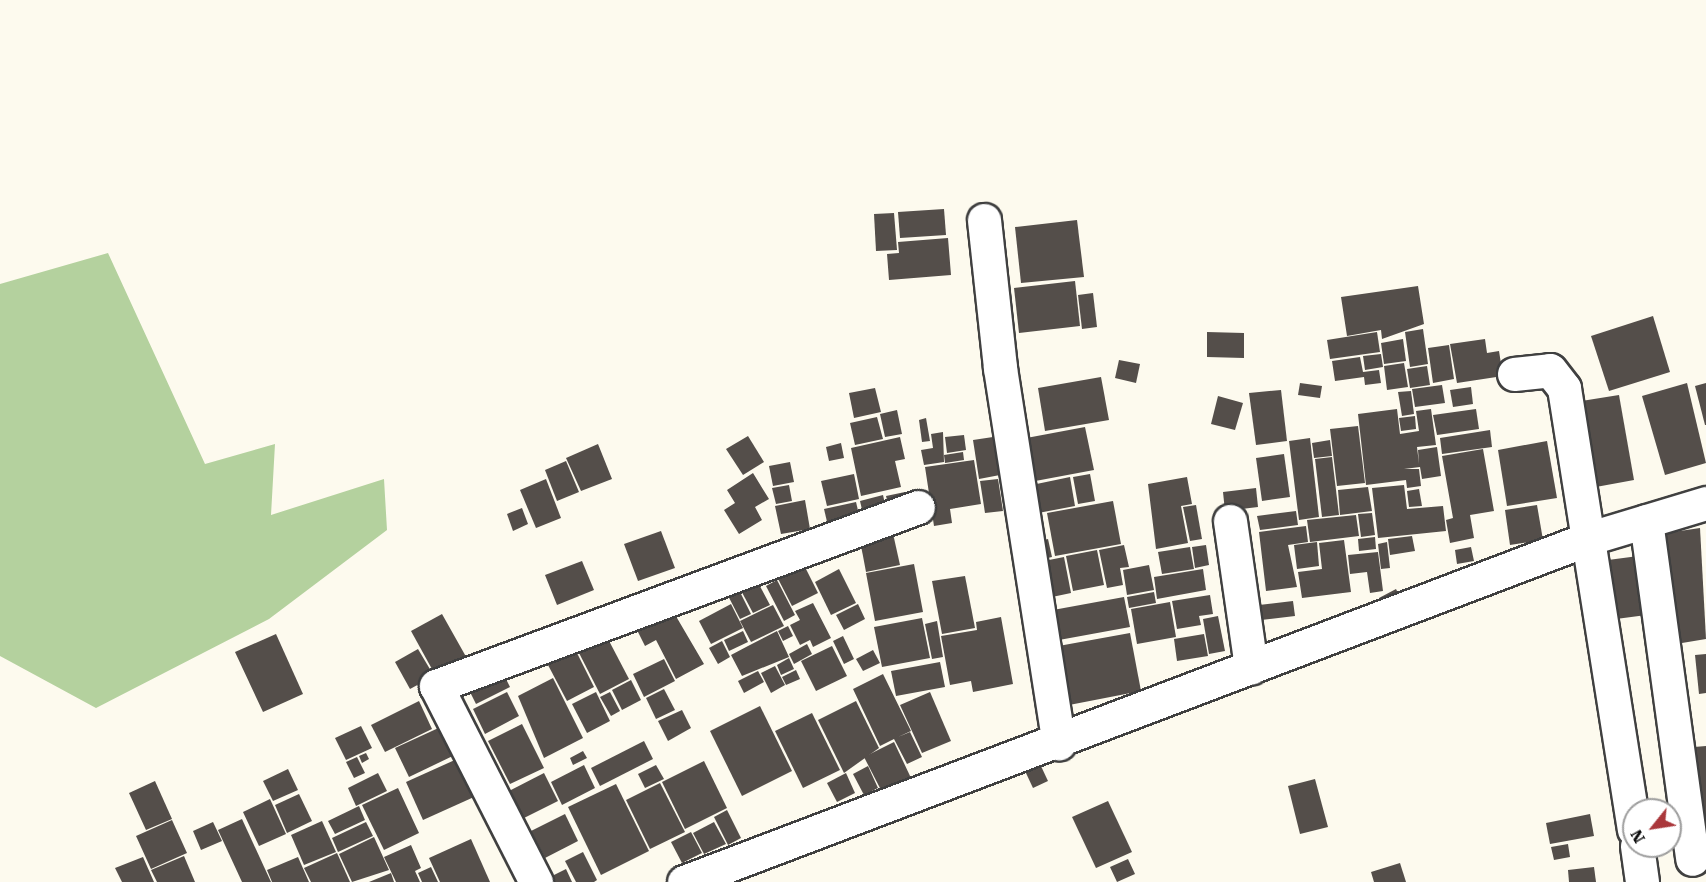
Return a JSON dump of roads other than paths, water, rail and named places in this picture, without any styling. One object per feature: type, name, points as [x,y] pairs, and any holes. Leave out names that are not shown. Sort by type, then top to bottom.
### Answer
[{"type":"street","points":[[984,219],[1000,368],[1059,743]]},
{"type":"street","points":[[1514,374],[1550,370],[1564,388],[1590,538],[1629,798]]},
{"type":"street","points":[[684,882],[1059,743],[1590,538],[1706,503]]},
{"type":"street","points":[[536,882],[436,686],[918,507]]},
{"type":"street","points":[[1230,521],[1251,667]]},
{"type":"street","points":[[1646,521],[1692,859]]},
{"type":"street","points":[[1639,858],[1642,882]]}]
